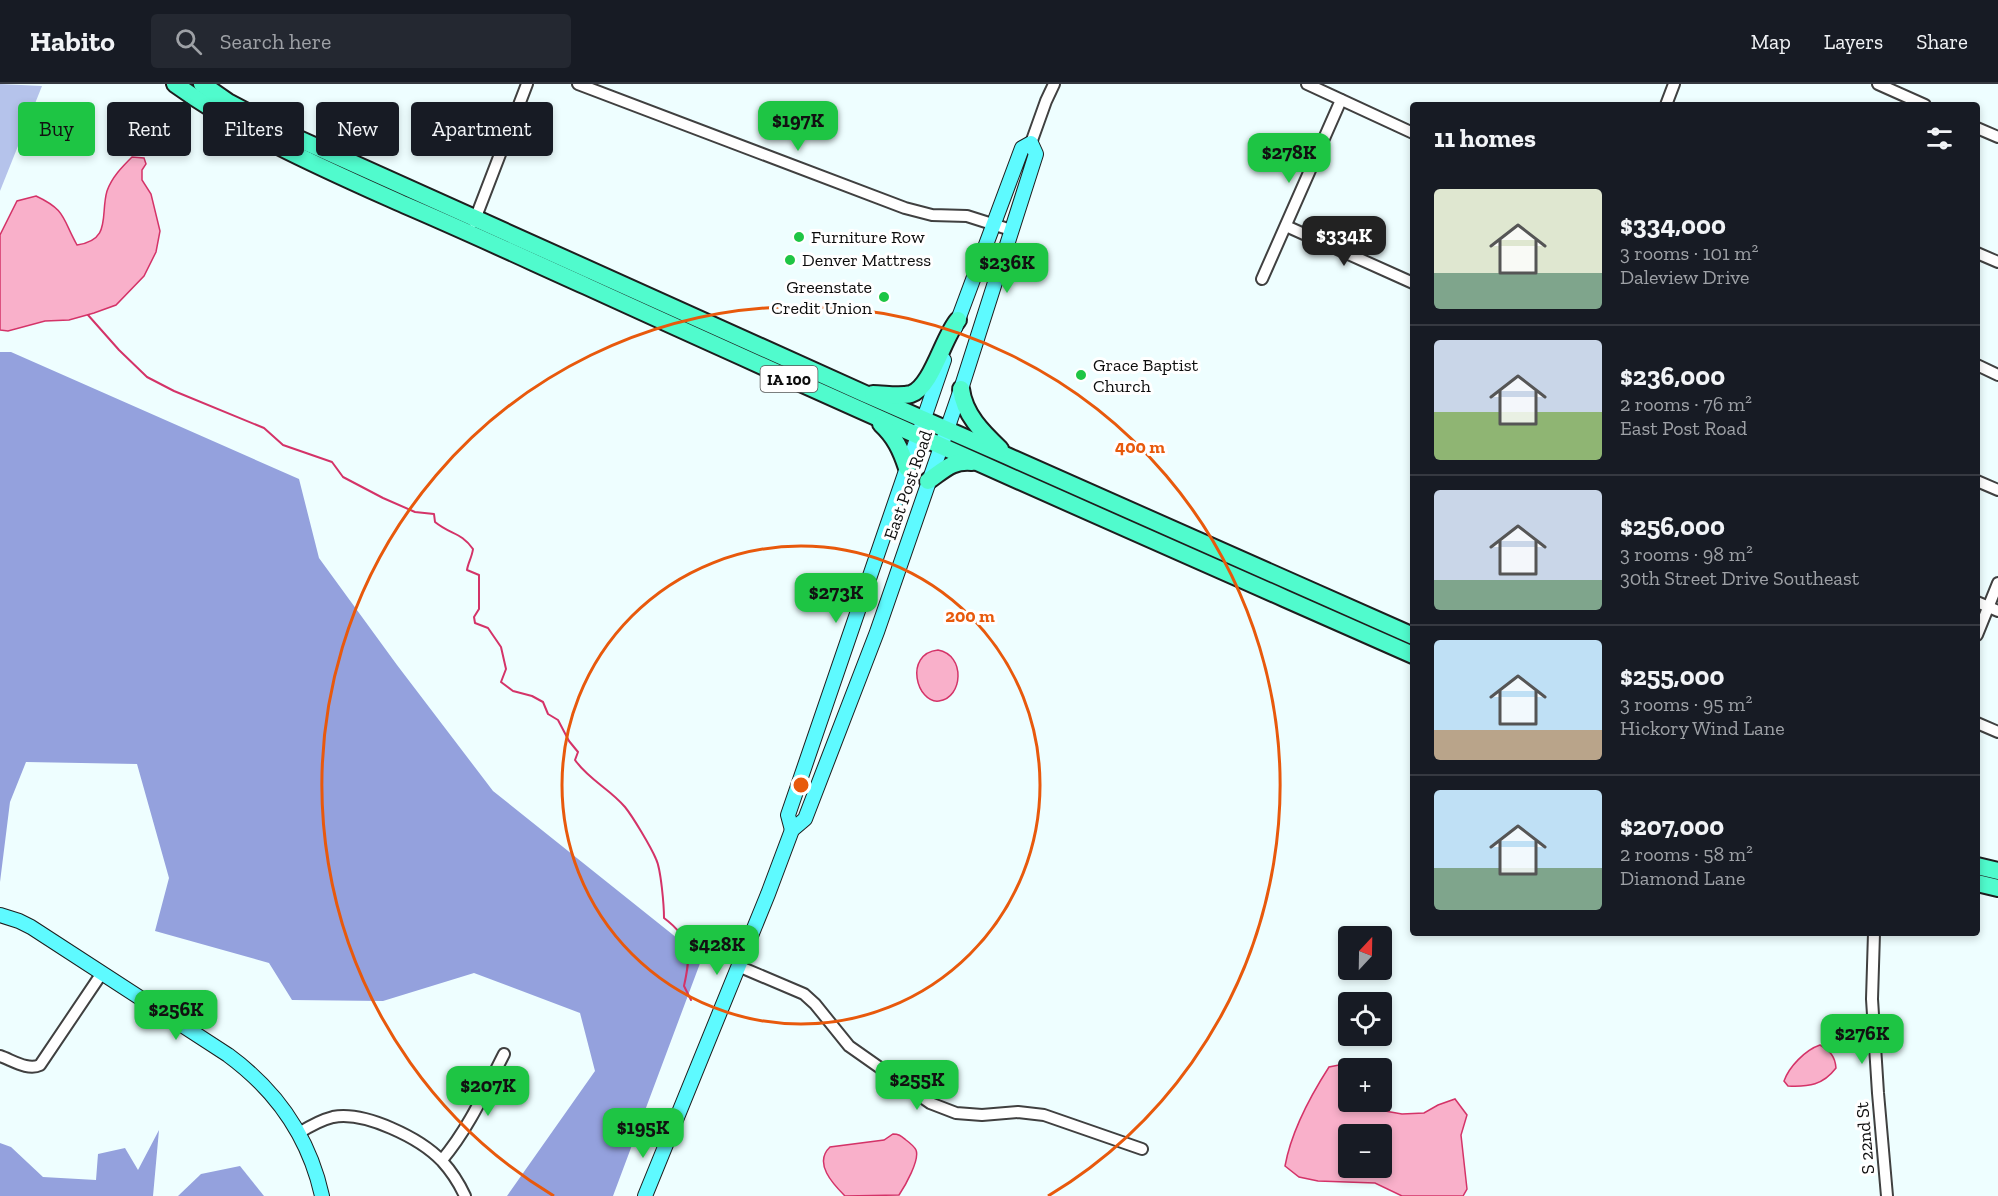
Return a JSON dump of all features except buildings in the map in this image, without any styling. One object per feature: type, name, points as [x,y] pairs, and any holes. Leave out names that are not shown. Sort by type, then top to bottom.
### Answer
[{"type":"highway","name":"IA 100","points":[[175,84],[218,114],[320,167],[472,226],[863,393],[1410,635]]},
{"type":"highway","name":"IA 100","points":[[202,84],[228,102],[290,135],[472,226],[874,417],[1410,654]]},
{"type":"highway","points":[[863,393],[900,395],[912,394],[918,390],[923,386],[936,364],[950,329],[958,320]]},
{"type":"highway","points":[[961,389],[962,402],[976,424],[1007,456]]},
{"type":"highway","points":[[874,417],[894,437],[907,468]]},
{"type":"highway","points":[[928,481],[947,467],[960,461],[977,463]]},
{"type":"highway","points":[[1980,867],[1998,871]]},
{"type":"highway","points":[[1980,884],[1998,888]]},
{"type":"main road","name":"East Post Road","points":[[645,1196],[792,830],[805,819],[877,632],[961,389],[1036,154],[1031,143],[1022,148],[923,419],[788,815],[792,830]]},
{"type":"main road","points":[[0,915],[31,927],[243,1067],[273,1096],[299,1132],[313,1163],[322,1196]]},
{"type":"street","points":[[472,226],[527,84]]},
{"type":"street","points":[[578,84],[905,208],[932,215],[967,216],[1011,230]]},
{"type":"street","name":"East Post Road","points":[[1031,143],[1054,84]]},
{"type":"street","points":[[1307,84],[1410,132]]},
{"type":"street","points":[[1666,102],[1674,84]]},
{"type":"street","points":[[1878,84],[1918,102]]},
{"type":"street","points":[[1262,279],[1341,100]]},
{"type":"street","points":[[1980,129],[1998,137]]},
{"type":"street","points":[[1286,226],[1410,282]]},
{"type":"street","points":[[1980,254],[1998,262]]},
{"type":"street","points":[[1980,366],[1998,375]]},
{"type":"street","points":[[1980,482],[1998,490]]},
{"type":"street","points":[[1980,629],[1993,609],[1998,583]]},
{"type":"street","points":[[1980,724],[1998,732]]},
{"type":"street","name":"S 22nd St","points":[[1874,936],[1872,999],[1887,1196]]},
{"type":"street","points":[[738,966],[804,994],[849,1046],[944,1110],[970,1115],[1018,1112],[1044,1115],[1142,1149]]},
{"type":"street","points":[[0,1056],[35,1068],[40,1065],[102,973]]},
{"type":"street","points":[[442,1160],[473,1116],[504,1053]]},
{"type":"street","points":[[299,1132],[312,1124],[334,1117],[358,1118],[384,1126],[408,1137],[442,1160],[457,1179],[465,1196]]},
{"type":"shaded area","points":[[0,84],[42,86],[36,102],[18,102],[18,146],[0,191]]},
{"type":"shaded area","points":[[132,157],[144,158],[146,164],[142,170],[142,180],[151,194],[160,231],[156,252],[144,276],[116,305],[69,320],[45,321],[8,331],[0,330],[0,235],[17,201],[36,196],[46,201],[62,216],[77,245],[88,242],[100,232],[109,186]]},
{"type":"shaded area","points":[[0,352],[11,352],[299,479],[319,558],[493,791],[702,958],[613,1196],[507,1196],[595,1071],[580,1013],[474,973],[383,1001],[292,1000],[269,963],[155,931],[169,878],[137,764],[26,762],[10,802],[0,882]]},
{"type":"shaded area","points":[[938,650],[953,660],[958,676],[953,692],[947,698],[939,701],[931,700],[925,695],[917,678],[920,660],[927,653]]},
{"type":"shaded area","points":[[1820,1045],[1831,1054],[1836,1068],[1826,1078],[1815,1084],[1788,1086],[1784,1081],[1794,1065],[1803,1055]]},
{"type":"shaded area","points":[[1338,1065],[1338,1112],[1424,1113],[1455,1099],[1467,1115],[1461,1135],[1467,1189],[1463,1196],[1402,1196],[1375,1183],[1318,1181],[1299,1177],[1285,1166],[1302,1115],[1329,1067]]},
{"type":"shaded area","points":[[159,1130],[153,1196],[0,1196],[0,1143],[11,1147],[43,1177],[96,1180],[98,1154],[125,1148],[138,1170]]},
{"type":"shaded area","points":[[897,1134],[910,1143],[917,1154],[911,1173],[899,1195],[845,1196],[827,1173],[823,1160],[825,1153],[830,1147],[884,1140]]},
{"type":"shaded area","points":[[240,1166],[264,1196],[178,1196],[201,1174]]},
{"type":"waterway","points":[[88,315],[147,377],[174,391],[264,428],[283,445],[332,462],[343,477],[383,498],[415,512],[434,514],[435,522],[469,543],[473,549],[467,570],[479,575],[479,609],[474,617],[475,623],[488,628],[501,647],[506,669],[501,682],[513,691],[532,696],[543,702],[548,714],[558,720],[569,741],[578,752],[575,760],[625,807],[642,832],[658,864],[664,918],[680,933],[687,948],[688,965],[684,986],[691,1000]]},
{"type":"place","name":"Furniture Row","points":[[799,237]]},
{"type":"place","name":"Denver Mattress","points":[[790,260]]},
{"type":"place","name":"Greenstate Credit Union","points":[[884,297]]},
{"type":"place","name":"Grace Baptist Church","points":[[1081,375]]}]
